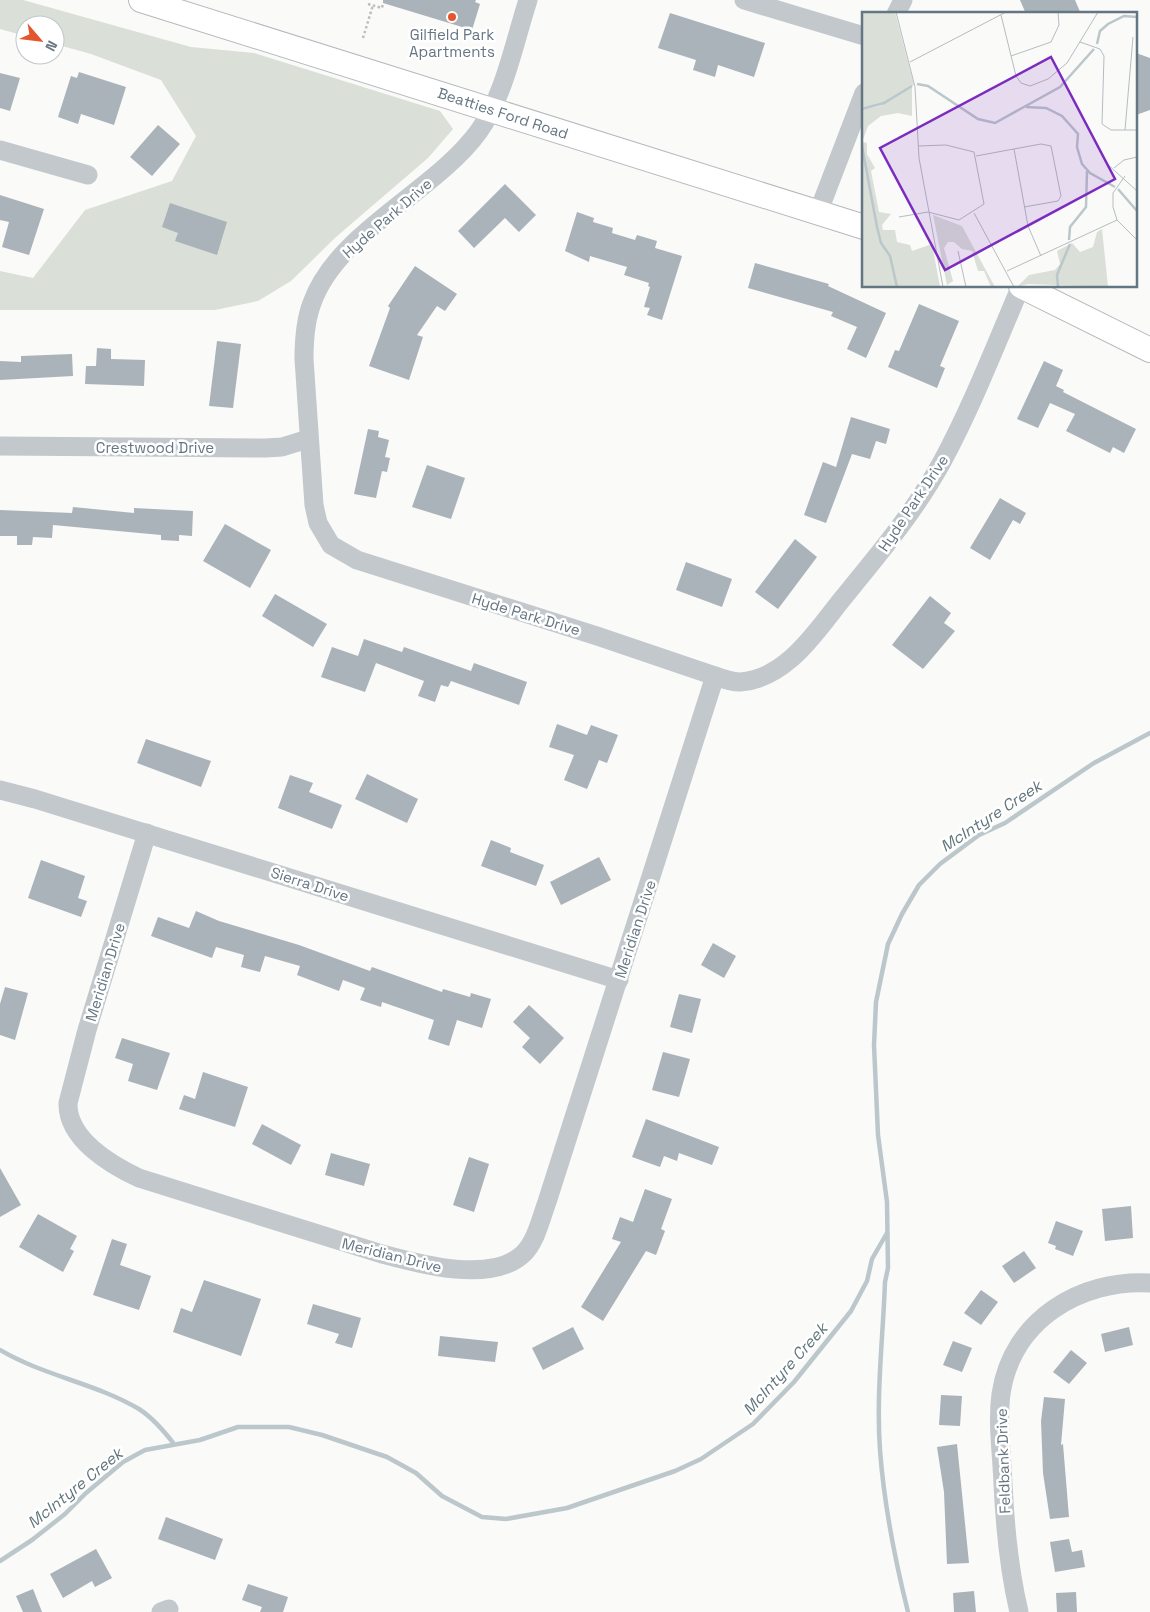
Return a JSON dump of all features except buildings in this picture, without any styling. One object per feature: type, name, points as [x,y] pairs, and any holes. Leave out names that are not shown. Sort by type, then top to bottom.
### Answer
[{"type":"main road","name":"Beatties Ford Road","points":[[141,0],[862,226]]},
{"type":"main road","points":[[1025,288],[1150,350]]},
{"type":"street","name":"Hyde Park Drive","points":[[528,0],[493,110],[480,130],[461,153],[358,240],[324,279],[312,301],[304,336],[308,440],[314,505],[318,523],[324,536],[340,552],[394,573],[596,636],[715,676],[734,681],[754,679],[782,665],[813,636],[886,545],[943,460],[971,402],[1020,288]]},
{"type":"street","points":[[744,0],[862,35]]},
{"type":"street","points":[[897,12],[903,0]]},
{"type":"street","points":[[818,213],[862,99]]},
{"type":"street","points":[[0,150],[88,175]]},
{"type":"street","name":"Crestwood Drive","points":[[0,446],[265,448],[282,447],[308,440]]},
{"type":"street","name":"Meridian Drive","points":[[147,833],[73,1080],[68,1110],[81,1135],[102,1158],[139,1178],[179,1192],[419,1264],[449,1269],[478,1269],[512,1262],[524,1253],[534,1236],[544,1210],[715,676]]},
{"type":"street","name":"Sierra Drive","points":[[0,790],[35,798],[619,980]]},
{"type":"street","name":"Feldbank Drive","points":[[1018,1612],[1009,1556],[1000,1424],[1001,1395],[1009,1365],[1029,1332],[1047,1314],[1064,1302],[1100,1286],[1128,1282],[1150,1283]]},
{"type":"path","points":[[368,4],[382,8],[383,3]]},
{"type":"path","points":[[363,38],[373,5]]},
{"type":"shaded area","points":[[0,0],[23,0],[191,47],[254,53],[440,111],[453,129],[428,158],[336,237],[291,281],[258,301],[215,310],[0,310],[0,271],[33,278],[85,210],[172,181],[196,136],[161,80],[91,54],[65,47],[65,15],[15,15],[15,33],[0,29]]},
{"type":"waterway","name":"McIntyre Creek","points":[[908,1612],[887,1511],[879,1429],[880,1366],[885,1282],[888,1268],[887,1202],[878,1135],[874,1045],[876,1002],[888,944],[902,914],[919,885],[940,864],[979,835],[1005,823],[1094,763],[1150,733]]},
{"type":"waterway","name":"McIntyre Creek","points":[[0,1561],[32,1540],[65,1514],[86,1493],[123,1462],[145,1450],[200,1440],[238,1427],[289,1427],[322,1435],[387,1457],[416,1473],[442,1496],[482,1517],[506,1519],[567,1508],[675,1471],[701,1459],[753,1424],[794,1382],[851,1311],[867,1281],[872,1259],[887,1233]]},
{"type":"waterway","points":[[0,1350],[34,1367],[105,1392],[139,1409],[149,1416],[174,1444]]},
{"type":"place","name":"Gilfield Park Apartments","points":[[452,17]]}]
